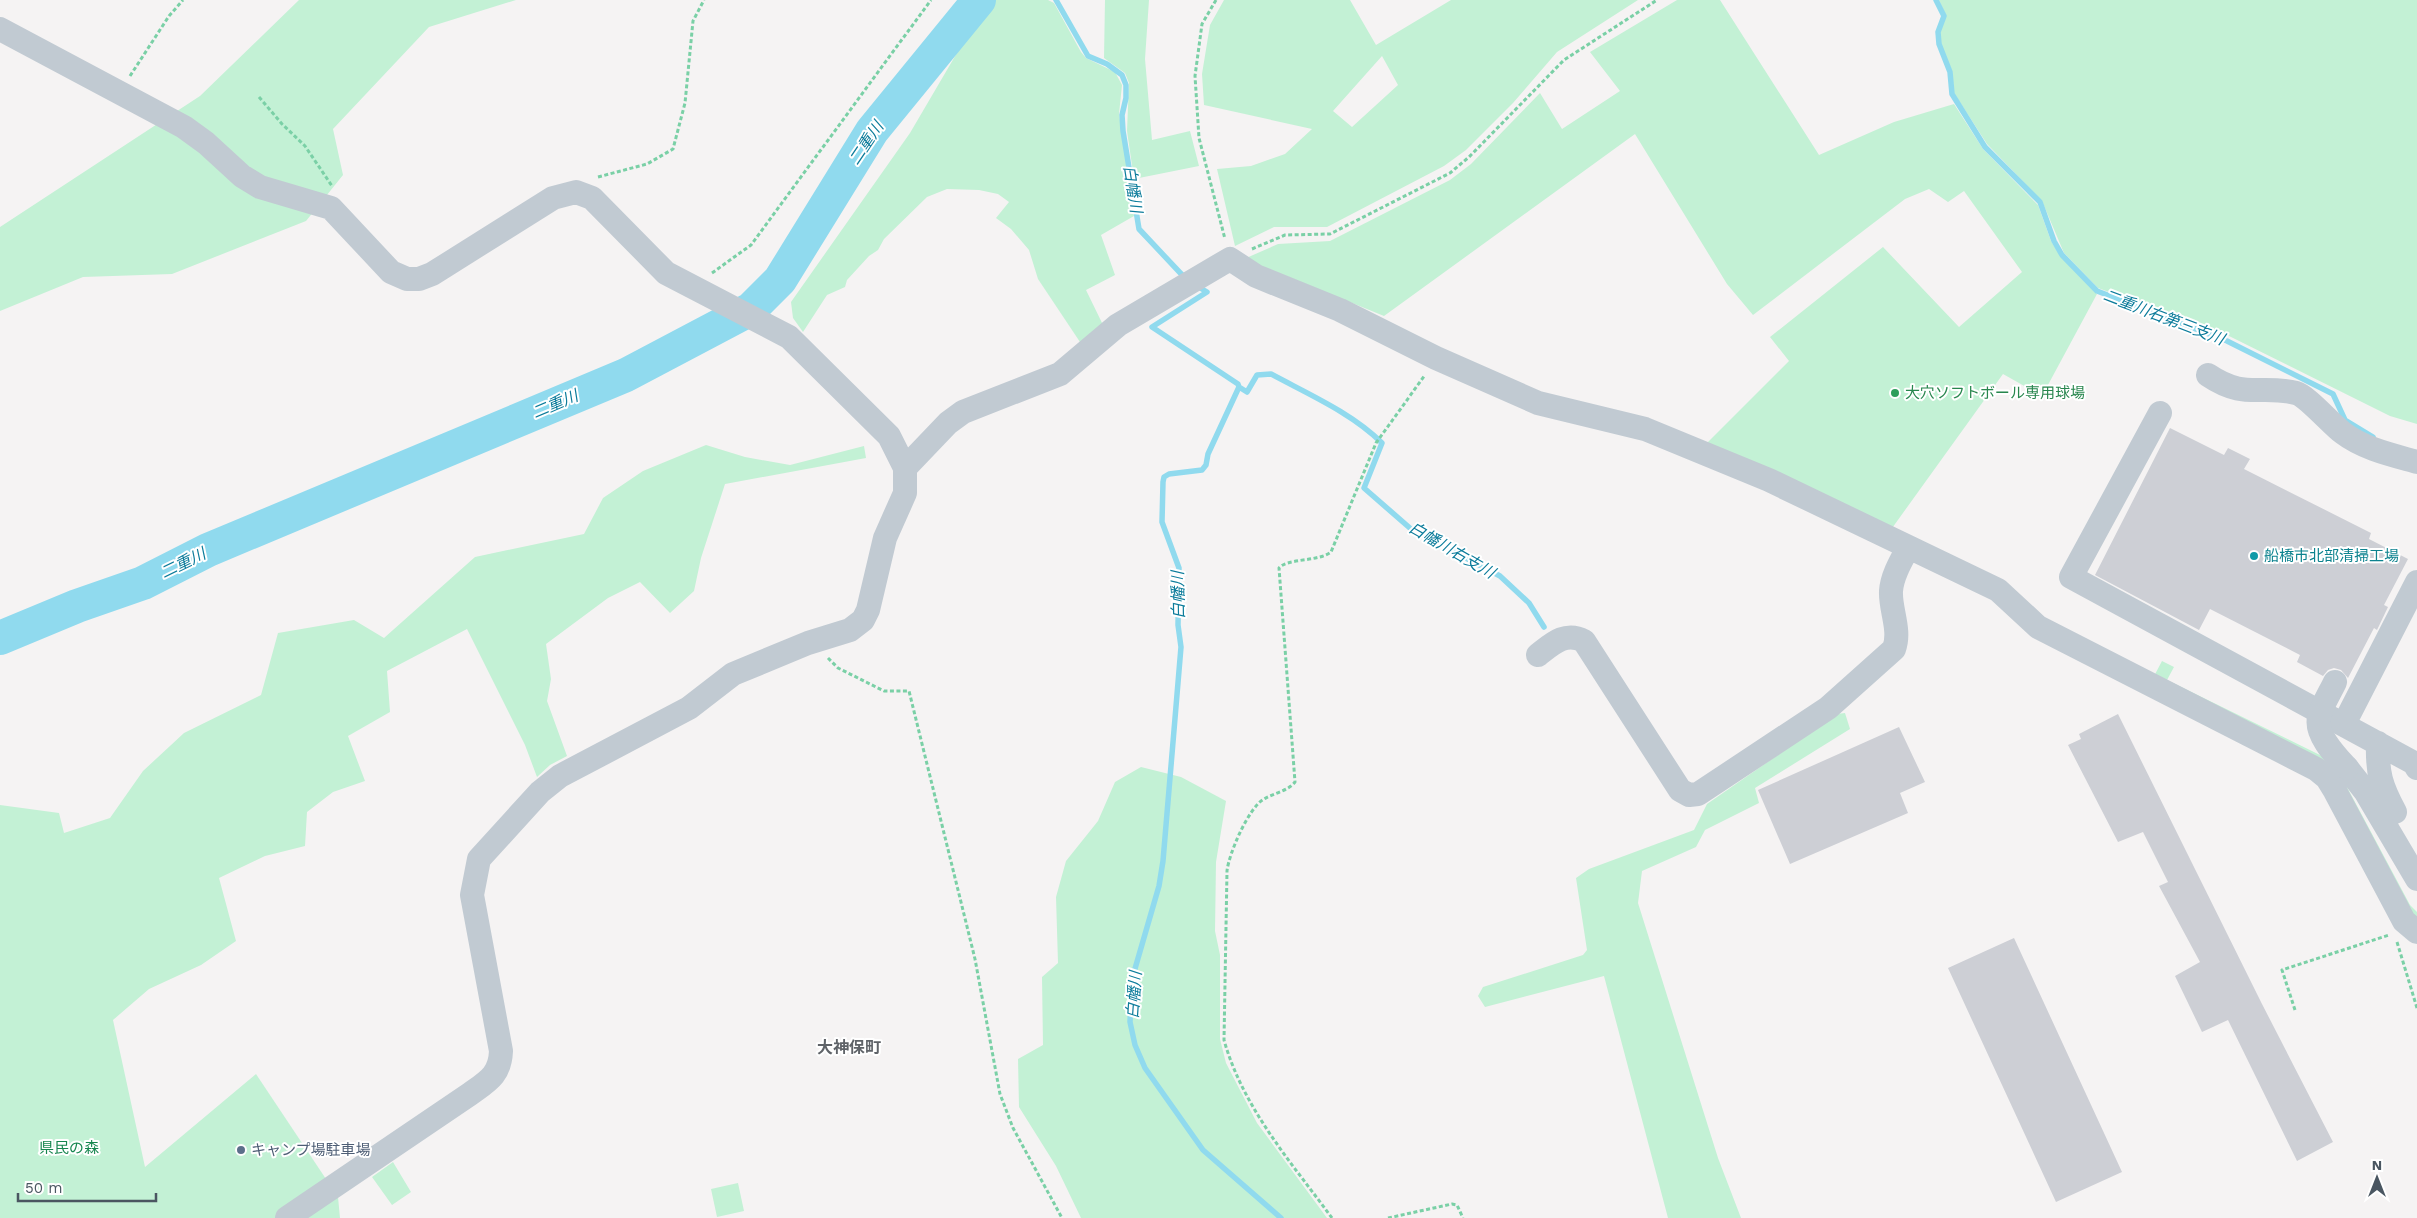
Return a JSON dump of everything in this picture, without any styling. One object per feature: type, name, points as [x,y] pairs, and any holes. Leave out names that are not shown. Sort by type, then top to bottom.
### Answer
[{"type":"street","points":[[0,29],[184,128],[206,143],[242,176],[260,187],[331,208],[391,272],[407,279],[419,279],[432,274],[553,198],[576,192],[592,198],[650,259],[666,273],[789,337],[889,436],[905,468],[905,493],[885,538],[868,610],[863,620],[850,630],[733,674],[689,708],[560,776],[540,792],[479,859],[472,895],[501,1051],[501,1064],[497,1071],[470,1094],[287,1218]]},
{"type":"street","points":[[905,468],[948,423],[963,412],[1060,374],[1118,325],[1230,259],[1256,276],[1340,310],[1436,358],[1538,403],[1645,429],[1725,460],[1818,503],[1998,590],[2038,627],[2316,769],[2326,778],[2335,791],[2404,920],[2417,932]]},
{"type":"street","points":[[2208,375],[2223,386],[2240,390],[2298,394],[2343,433],[2366,446],[2417,462]]},
{"type":"street","points":[[2160,413],[2071,577],[2416,763]]},
{"type":"street","points":[[1538,656],[1562,639],[1573,637],[1584,641],[1680,790],[1689,795],[1698,794],[1828,708],[1894,649],[1896,637],[1891,590],[1894,578],[1908,548]]},
{"type":"street","points":[[2344,724],[2417,582]]},
{"type":"street","points":[[2335,682],[2318,719],[2319,728],[2334,754],[2365,791],[2417,879]]},
{"type":"street","points":[[2378,743],[2377,769],[2381,785],[2417,854]]},
{"type":"path","points":[[119,94],[169,16],[183,0]]},
{"type":"path","points":[[576,192],[594,178],[647,164],[673,149],[685,103],[693,21],[704,0]]},
{"type":"path","points":[[696,288],[750,245],[931,0]]},
{"type":"path","points":[[1216,0],[1202,24],[1195,76],[1199,138],[1230,259],[1285,235],[1330,234],[1450,173],[1469,158],[1564,60],[1657,0]]},
{"type":"path","points":[[259,97],[282,124],[305,146],[326,177],[335,191],[331,208]]},
{"type":"path","points":[[1332,1218],[1261,1122],[1230,1064],[1224,1040],[1226,871],[1228,858],[1255,806],[1262,800],[1284,790],[1295,782],[1280,568],[1284,564],[1319,559],[1331,552],[1376,443],[1436,358]]},
{"type":"path","points":[[820,640],[828,658],[838,668],[884,691],[909,691],[975,958],[1000,1094],[1014,1128],[1062,1218]]},
{"type":"path","points":[[2294,1010],[2282,970],[2394,933],[2417,1008]]},
{"type":"path","points":[[1388,1218],[1452,1204],[1457,1205],[1463,1218]]},
{"type":"green space","points":[[299,0],[516,0],[429,27],[333,129],[343,175],[306,221],[172,274],[83,277],[0,311],[0,227],[200,96]]},
{"type":"green space","points":[[988,0],[1048,0],[1054,3],[1081,52],[1086,58],[1115,72],[1122,85],[1119,114],[1134,216],[1101,235],[1115,275],[1086,290],[1104,327],[1084,348],[1038,279],[1029,250],[1011,229],[996,218],[1009,202],[998,194],[979,190],[947,189],[927,197],[884,239],[878,250],[869,256],[847,280],[845,287],[827,295],[803,332],[793,318],[791,302],[910,133]]},
{"type":"green space","points":[[1105,0],[1149,0],[1145,59],[1152,140],[1190,131],[1199,166],[1134,179],[1127,131],[1129,83],[1125,73],[1104,58]]},
{"type":"green space","points":[[1224,0],[1350,0],[1376,45],[1451,0],[1638,0],[1557,52],[1513,103],[1466,150],[1444,166],[1327,227],[1274,227],[1235,246],[1217,169],[1251,166],[1285,154],[1312,129],[1204,105],[1202,74],[1210,25]],"holes":[[[1382,56],[1398,85],[1352,127],[1333,111]]]},
{"type":"green space","points":[[1677,0],[1720,0],[1819,155],[1894,122],[1954,104],[1983,149],[2038,205],[2051,241],[2061,257],[2097,294],[2042,396],[2003,374],[1890,531],[1705,445],[1789,361],[1770,337],[1883,247],[1959,327],[2022,272],[1964,191],[1948,202],[1929,189],[1905,199],[1753,315],[1727,284],[1635,134],[1384,316],[1244,259],[1278,244],[1330,241],[1450,180],[1471,164],[1540,93],[1562,129],[1620,91],[1590,52]]},
{"type":"green space","points":[[1939,0],[2417,0],[2417,424],[2390,416],[2229,336],[2098,288],[2064,253],[2042,201],[1987,144],[1954,93],[1952,71],[1941,44],[1940,32],[1946,15]]},
{"type":"green space","name":"県民の森","points":[[706,445],[745,457],[790,465],[864,446],[866,458],[725,484],[701,558],[694,591],[670,613],[640,582],[608,598],[546,644],[551,679],[547,701],[567,756],[550,765],[537,777],[525,745],[467,629],[387,671],[390,712],[348,736],[365,781],[333,792],[307,812],[305,846],[265,856],[219,878],[236,941],[201,965],[149,989],[113,1020],[145,1167],[256,1074],[338,1197],[340,1218],[0,1218],[0,805],[59,813],[64,833],[110,818],[143,771],[184,733],[261,695],[278,633],[354,620],[384,638],[475,557],[584,534],[603,498],[643,471]]},
{"type":"green space","points":[[2162,661],[2174,667],[2167,680],[2324,757],[2340,774],[2410,905],[2417,912],[2417,918],[2407,909],[2335,780],[2152,680]]},
{"type":"green space","points":[[1845,713],[1850,729],[1755,788],[1759,803],[1705,830],[1696,847],[1642,871],[1638,903],[1718,1158],[1741,1218],[1668,1218],[1604,976],[1485,1007],[1478,996],[1483,987],[1583,955],[1587,950],[1576,878],[1589,869],[1694,830],[1707,804],[1837,714]]},
{"type":"green space","points":[[1141,767],[1181,777],[1226,801],[1216,862],[1215,931],[1220,955],[1220,1039],[1226,1063],[1257,1123],[1327,1218],[1081,1218],[1056,1166],[1019,1107],[1018,1059],[1043,1045],[1042,977],[1058,963],[1056,897],[1066,861],[1098,821],[1115,782]]},
{"type":"green space","points":[[393,1162],[411,1192],[392,1205],[372,1177]]},
{"type":"green space","points":[[738,1183],[744,1211],[717,1217],[711,1189]]},
{"type":"building","name":"船橋市北部清掃工場","points":[[2170,428],[2224,455],[2228,448],[2250,459],[2244,469],[2371,533],[2369,539],[2408,559],[2384,605],[2388,607],[2377,630],[2374,628],[2348,678],[2341,670],[2334,668],[2328,670],[2323,676],[2297,662],[2300,655],[2210,609],[2199,630],[2095,575]]},
{"type":"building","points":[[2118,714],[2333,1142],[2297,1161],[2228,1020],[2202,1032],[2175,976],[2200,962],[2159,886],[2168,882],[2143,832],[2118,842],[2068,745],[2081,739],[2079,734]]},
{"type":"building","points":[[1899,727],[1925,782],[1900,793],[1908,813],[1790,864],[1758,790]]},
{"type":"building","points":[[2014,938],[2122,1172],[2056,1202],[1948,968]]},
{"type":"waterway","name":"二重川","points":[[0,638],[77,606],[143,583],[208,550],[626,375],[751,309],[780,280],[872,131],[979,0]]},
{"type":"waterway","name":"白幡川","points":[[1056,0],[1088,56],[1107,64],[1122,75],[1126,85],[1126,98],[1122,115],[1123,131],[1139,229],[1185,278]]},
{"type":"waterway","name":"二重川右第三支川","points":[[1936,0],[1944,16],[1938,32],[1939,44],[1950,72],[1952,94],[1985,147],[2040,202],[2054,241],[2062,255],[2097,291],[2227,341],[2333,394],[2345,420],[2373,437]]},
{"type":"waterway","name":"白幡川","points":[[1197,286],[1207,292],[1152,327],[1238,384],[1239,387],[1208,454],[1206,465],[1202,470],[1169,474],[1164,477],[1163,482],[1162,522],[1179,568],[1178,625],[1181,647],[1163,861],[1159,886],[1132,979],[1130,1022],[1135,1045],[1145,1068],[1203,1150],[1281,1218]]},
{"type":"waterway","name":"白幡川右支川","points":[[1239,387],[1247,392],[1257,375],[1271,374],[1343,413],[1370,432],[1382,443],[1364,488],[1411,529],[1500,576],[1529,603],[1544,627]]},
{"type":"place","name":"大穴ソフトボール専用球場","points":[[1895,393]]},
{"type":"place","name":"船橋市北部清掃工場","points":[[2254,556]]},
{"type":"place","name":"キャンプ場駐車場","points":[[241,1150]]},
{"type":"district","name":"大神保町","points":[[849,1047]]}]
